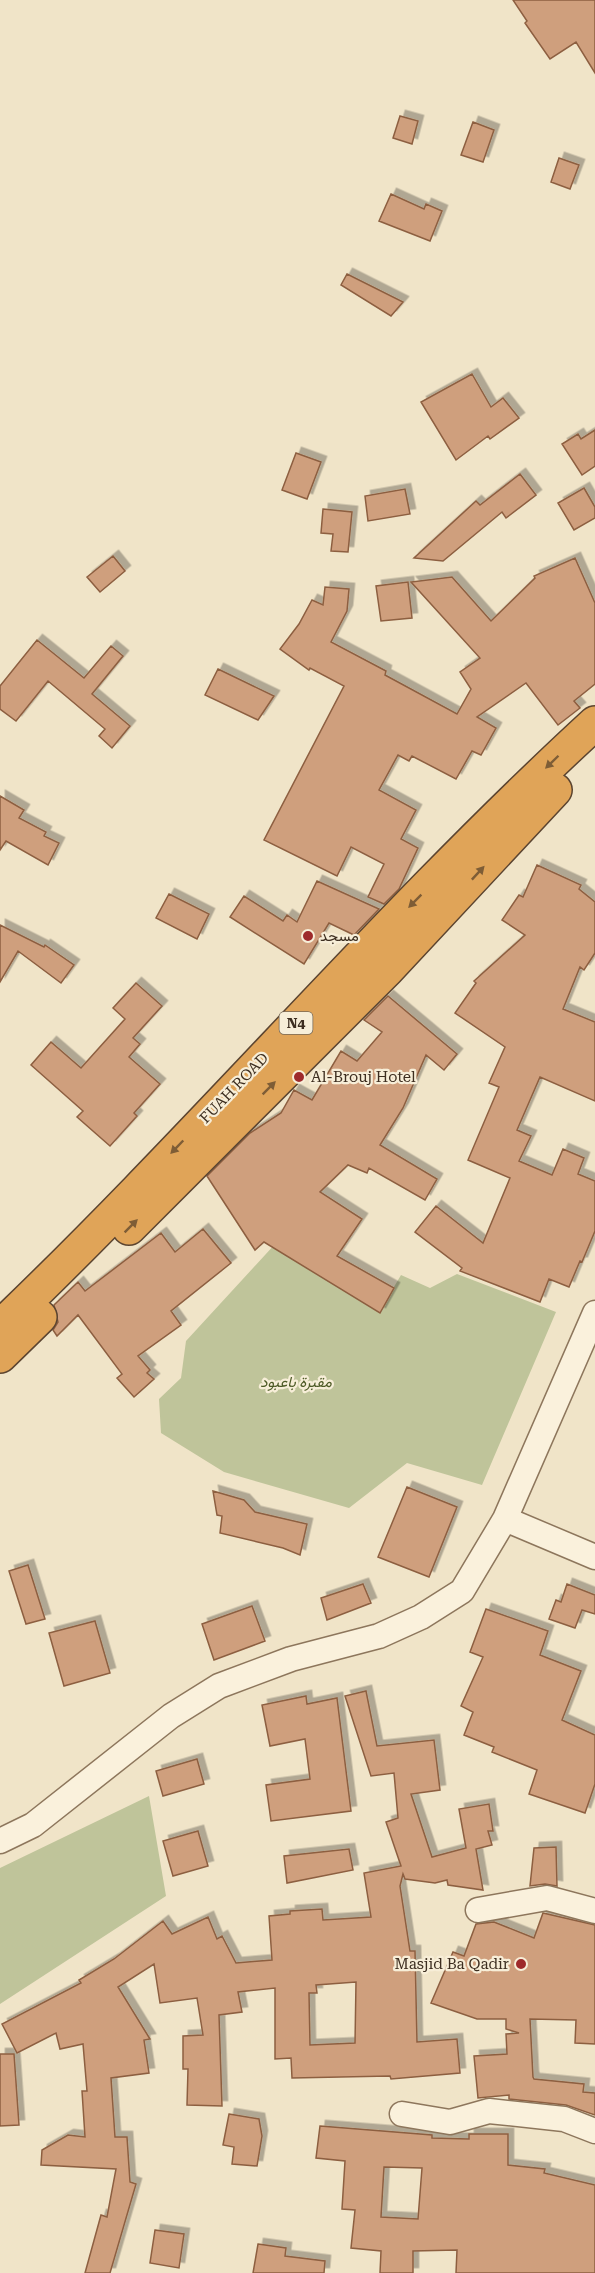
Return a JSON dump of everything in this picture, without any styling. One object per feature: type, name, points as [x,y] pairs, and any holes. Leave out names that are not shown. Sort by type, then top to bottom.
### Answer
[{"type":"highway","name":"FUAH ROAD","points":[[0,1327],[409,907],[550,764],[595,723]]},
{"type":"highway","name":"FUAH ROAD","points":[[0,1356],[388,969],[564,781],[595,753]]},
{"type":"street","points":[[0,1841],[33,1825],[171,1716],[219,1686],[291,1659],[379,1636],[462,1591],[505,1519],[595,1313]]},
{"type":"street","points":[[505,1519],[595,1557]]},
{"type":"street","points":[[478,1911],[547,1898],[595,1911]]},
{"type":"street","points":[[402,2114],[450,2122],[489,2110],[564,2119],[595,2131]]},
{"type":"green space","name":"مقبرة باعبود","points":[[276,1243],[381,1309],[401,1275],[430,1288],[457,1274],[556,1312],[482,1485],[407,1463],[349,1508],[224,1472],[161,1433],[159,1399],[181,1378],[186,1341]]},
{"type":"green space","points":[[149,1796],[166,1896],[0,2004],[0,1868]]},
{"type":"building","points":[[513,0],[595,0],[595,73],[576,42],[550,59],[525,23],[527,21]]},
{"type":"building","points":[[400,116],[418,121],[412,144],[393,138]]},
{"type":"building","points":[[473,122],[494,130],[483,162],[461,155]]},
{"type":"building","points":[[559,158],[579,165],[570,189],[551,182]]},
{"type":"building","points":[[391,194],[424,209],[426,204],[442,211],[430,241],[379,221]]},
{"type":"building","points":[[347,274],[403,302],[391,316],[341,285]]},
{"type":"building","points":[[472,374],[491,407],[503,398],[519,418],[490,439],[488,436],[456,460],[421,402]]},
{"type":"building","points":[[595,430],[595,466],[582,475],[562,444],[578,434],[581,439]]},
{"type":"building","points":[[296,453],[321,462],[307,499],[282,490]]},
{"type":"building","points":[[520,474],[536,495],[506,518],[502,512],[443,561],[414,558],[476,501],[480,505]]},
{"type":"building","points":[[584,488],[595,507],[595,518],[574,530],[558,503]]},
{"type":"building","points":[[405,489],[410,514],[368,521],[365,496]]},
{"type":"building","points":[[323,509],[352,512],[348,552],[331,551],[333,534],[321,533]]},
{"type":"building","points":[[113,556],[125,571],[100,592],[87,577]]},
{"type":"building","points":[[575,558],[595,603],[595,684],[574,701],[580,708],[558,725],[526,683],[477,717],[496,728],[481,755],[472,751],[456,779],[412,756],[409,761],[398,755],[379,790],[416,810],[401,839],[418,848],[399,889],[384,904],[368,897],[384,864],[351,847],[337,876],[264,840],[344,686],[310,668],[309,670],[280,649],[299,624],[312,600],[323,605],[325,587],[349,589],[347,611],[331,642],[386,671],[385,675],[457,714],[471,689],[460,672],[480,658],[411,582],[452,577],[491,621],[535,578],[534,576]]},
{"type":"building","points":[[408,582],[412,618],[381,621],[376,586]]},
{"type":"building","points":[[37,640],[84,678],[111,646],[123,656],[92,694],[130,726],[112,748],[99,736],[105,729],[48,681],[16,721],[0,709],[0,686]]},
{"type":"building","points":[[218,669],[274,696],[258,720],[205,695]]},
{"type":"building","points":[[0,796],[24,810],[19,818],[46,832],[44,836],[59,843],[48,865],[6,841],[0,850]]},
{"type":"building","points":[[537,865],[581,885],[579,889],[595,902],[595,953],[584,970],[580,967],[563,1009],[595,1022],[595,1101],[540,1077],[517,1130],[531,1136],[519,1161],[552,1175],[563,1149],[584,1158],[578,1174],[595,1181],[595,1231],[582,1262],[580,1261],[569,1287],[549,1279],[540,1302],[460,1271],[462,1268],[415,1232],[436,1206],[483,1243],[510,1178],[468,1160],[499,1087],[489,1083],[505,1047],[455,1013],[476,983],[474,981],[525,935],[502,920],[519,895],[523,897]]},
{"type":"building","points":[[317,881],[379,909],[354,935],[329,923],[304,964],[230,917],[244,896],[283,921],[287,915],[297,922]]},
{"type":"building","points":[[169,894],[209,914],[197,939],[156,918]]},
{"type":"building","points":[[0,925],[44,947],[45,945],[74,965],[61,983],[18,951],[0,982]]},
{"type":"building","points":[[136,983],[162,1006],[133,1038],[140,1044],[129,1057],[160,1084],[134,1113],[137,1116],[110,1146],[77,1117],[83,1111],[31,1065],[51,1042],[81,1068],[125,1019],[113,1008]]},
{"type":"building","points":[[388,996],[457,1054],[444,1070],[426,1055],[403,1108],[380,1145],[437,1179],[425,1200],[369,1168],[367,1173],[348,1165],[320,1192],[362,1219],[337,1256],[394,1288],[380,1313],[264,1242],[255,1250],[207,1176],[250,1133],[281,1113],[294,1090],[312,1100],[341,1051],[357,1061],[382,1032],[364,1020]]},
{"type":"building","points":[[203,1229],[231,1263],[171,1311],[181,1325],[138,1356],[150,1370],[147,1373],[154,1379],[134,1397],[117,1378],[122,1374],[78,1315],[57,1336],[53,1330],[58,1322],[54,1305],[78,1282],[85,1291],[161,1233],[175,1252]]},
{"type":"building","points":[[407,1487],[457,1507],[429,1577],[378,1557]]},
{"type":"building","points":[[213,1491],[244,1500],[255,1512],[307,1524],[300,1555],[283,1548],[220,1533],[222,1516],[217,1515]]},
{"type":"building","points":[[28,1565],[45,1619],[26,1624],[9,1571]]},
{"type":"building","points":[[363,1584],[371,1603],[327,1620],[321,1598]]},
{"type":"building","points":[[567,1584],[595,1595],[595,1614],[582,1610],[575,1628],[549,1619],[556,1600],[561,1602]]},
{"type":"building","points":[[252,1606],[265,1641],[214,1660],[202,1624]]},
{"type":"building","points":[[486,1609],[548,1631],[540,1655],[581,1671],[562,1720],[595,1735],[595,1784],[585,1813],[529,1794],[537,1770],[492,1752],[494,1747],[464,1735],[473,1712],[461,1706],[483,1657],[470,1652]]},
{"type":"building","points":[[95,1621],[110,1673],[64,1686],[49,1633]]},
{"type":"building","points":[[366,1691],[377,1746],[434,1740],[440,1790],[411,1794],[432,1857],[466,1848],[459,1809],[489,1804],[493,1831],[488,1831],[492,1845],[476,1849],[483,1890],[448,1885],[447,1880],[435,1883],[405,1879],[403,1874],[400,1886],[410,1951],[415,1951],[417,2042],[457,2039],[460,2073],[391,2079],[390,2076],[292,2078],[291,2058],[275,2059],[275,1988],[238,1992],[242,2012],[219,2015],[222,2106],[187,2105],[188,2069],[183,2069],[183,2036],[203,2035],[197,1998],[160,2003],[154,1964],[118,1987],[150,2039],[144,2040],[149,2073],[111,2078],[115,2137],[127,2137],[130,2182],[136,2184],[110,2273],[85,2273],[101,2215],[107,2217],[116,2169],[41,2165],[42,2150],[68,2135],[85,2137],[82,2091],[87,2091],[83,2044],[60,2049],[56,2033],[17,2053],[2,2024],[81,1983],[79,1980],[114,1959],[163,1921],[172,1934],[208,1917],[217,1939],[222,1936],[236,1963],[272,1960],[269,1916],[290,1914],[290,1911],[322,1909],[323,1920],[371,1917],[364,1873],[401,1866],[386,1822],[398,1818],[394,1773],[371,1776],[345,1696]],"holes":[[[356,1982],[355,2043],[310,2045],[309,1993],[317,1993],[316,1985]]]},
{"type":"building","points":[[306,1696],[307,1704],[337,1698],[351,1811],[271,1821],[266,1785],[310,1779],[305,1739],[270,1746],[262,1705]]},
{"type":"building","points":[[197,1759],[204,1784],[163,1796],[156,1771]]},
{"type":"building","points":[[198,1831],[208,1866],[173,1876],[163,1841]]},
{"type":"building","points":[[556,1847],[557,1886],[545,1884],[530,1886],[534,1848]]},
{"type":"building","points":[[349,1849],[353,1870],[287,1883],[284,1856]]},
{"type":"building","name":"Masjid Ba Qadir","points":[[543,1913],[595,1925],[595,2044],[575,2043],[576,2020],[530,2019],[533,2077],[534,2079],[584,2084],[583,2092],[595,2093],[595,2115],[566,2105],[509,2099],[509,2095],[478,2098],[474,2056],[507,2054],[506,2034],[519,2033],[506,2029],[506,2019],[477,2019],[431,2003],[453,1952],[464,1956],[476,1924],[494,1922],[534,1938]]},
{"type":"building","points":[[0,2054],[14,2054],[19,2125],[0,2126]]},
{"type":"building","points":[[229,2114],[259,2119],[262,2136],[257,2166],[232,2164],[234,2147],[223,2145]]},
{"type":"building","points":[[320,2126],[432,2135],[432,2138],[469,2139],[469,2134],[508,2134],[508,2165],[545,2169],[544,2173],[595,2185],[595,2273],[456,2273],[457,2250],[413,2251],[413,2273],[380,2273],[381,2251],[351,2248],[355,2210],[342,2209],[345,2161],[316,2158]],"holes":[[[384,2167],[422,2168],[418,2219],[381,2217]]]},
{"type":"building","points":[[155,2230],[184,2234],[179,2268],[150,2263]]},
{"type":"building","points":[[258,2244],[286,2248],[285,2256],[325,2261],[324,2273],[253,2273]]},
{"type":"place","name":"مسجد","points":[[308,936]]},
{"type":"place","name":"Al-Brouj Hotel","points":[[299,1077]]},
{"type":"place","name":"Masjid Ba Qadir","points":[[521,1964]]}]
